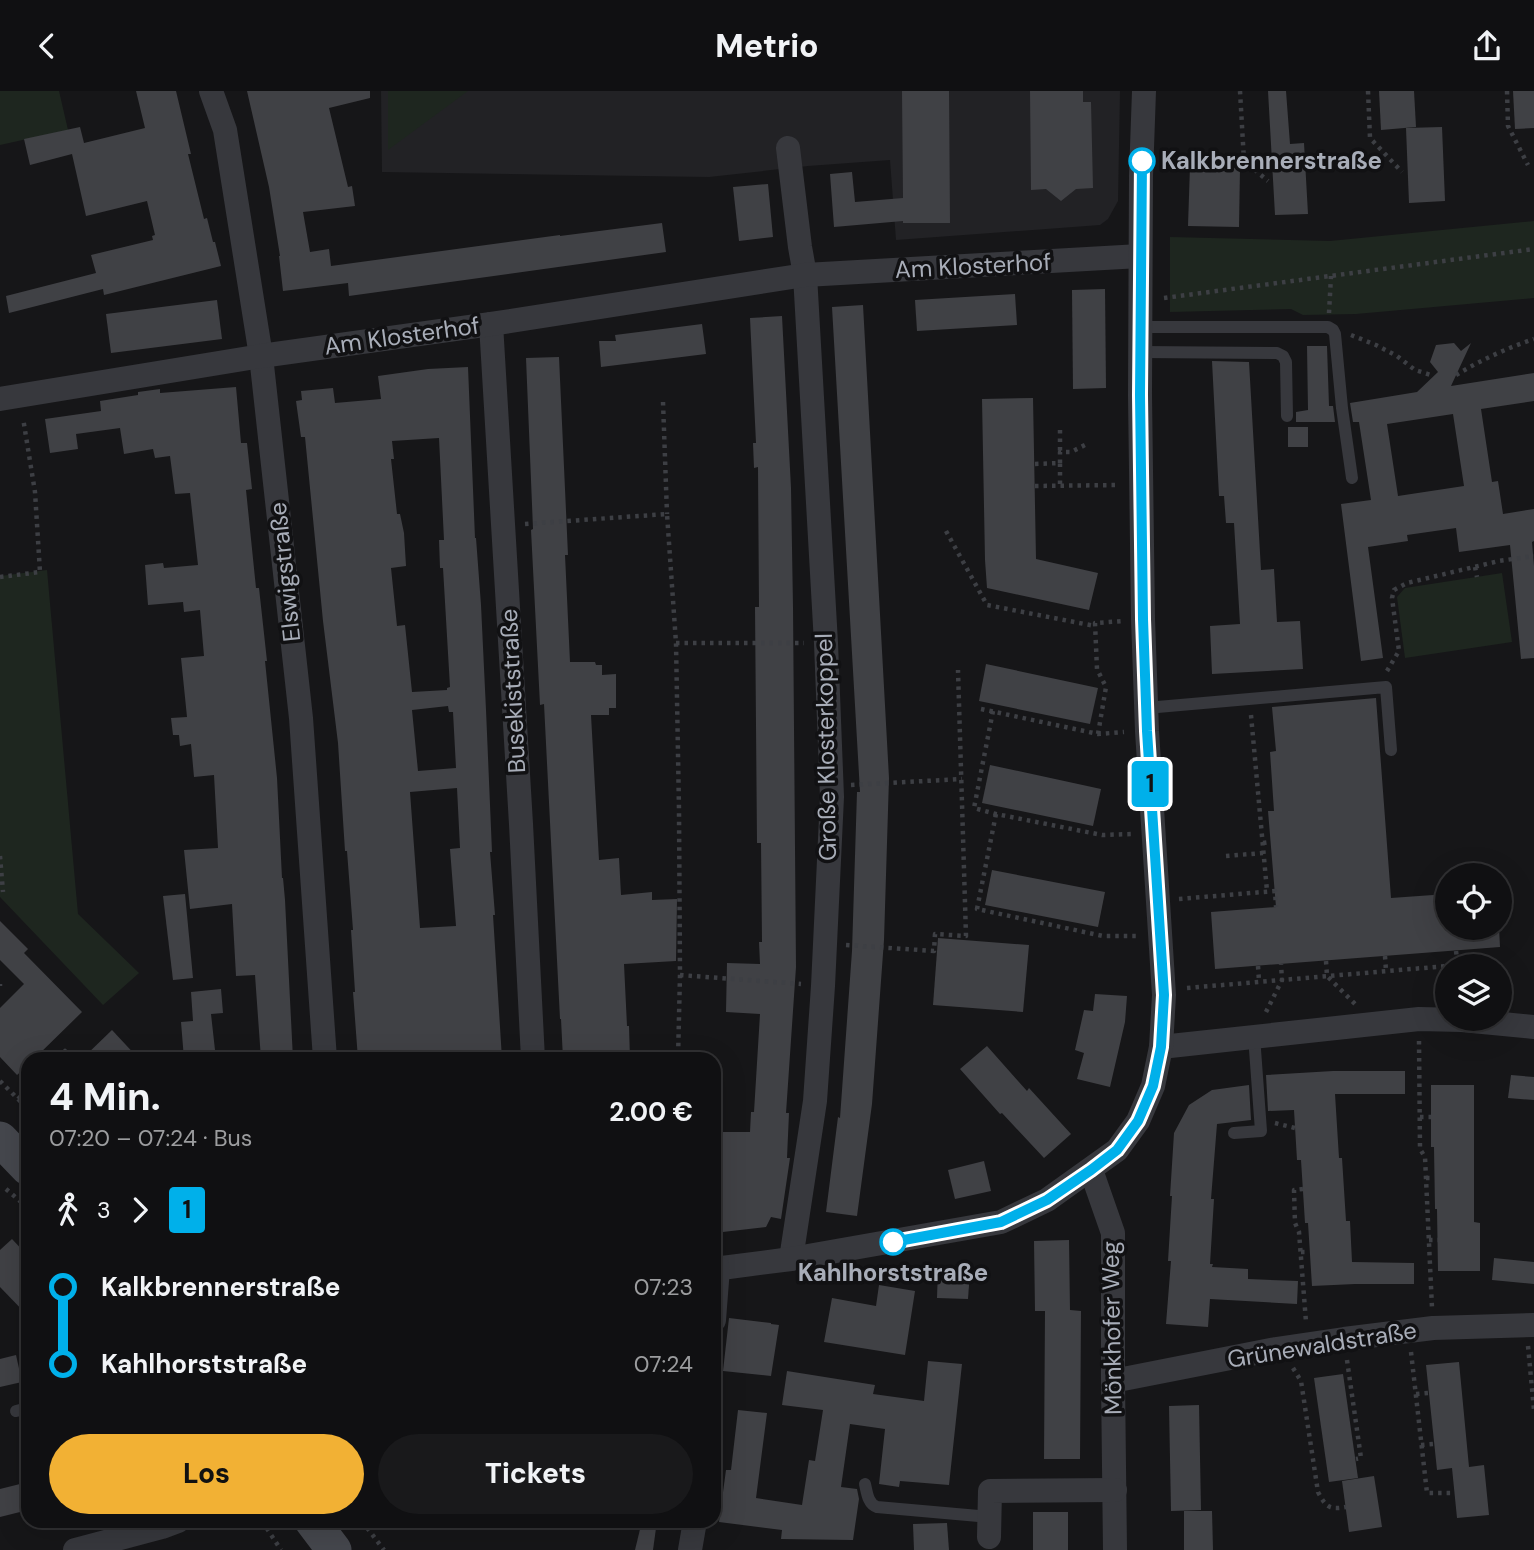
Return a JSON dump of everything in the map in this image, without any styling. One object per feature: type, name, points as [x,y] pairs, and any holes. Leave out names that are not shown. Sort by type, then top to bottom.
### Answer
[{"type":"main road","points":[[0,1139],[21,1161]]},
{"type":"main road","points":[[317,1528],[334,1550]]},
{"type":"street","name":"Elswigstraße","points":[[211,91],[225,130],[261,356],[301,718],[325,1052]]},
{"type":"street","points":[[721,1267],[791,1259],[1001,1222],[1047,1200],[1117,1150],[1138,1121],[1153,1086],[1161,1047],[1164,995],[1143,619],[1140,256],[1144,91]]},
{"type":"street","points":[[788,148],[805,275]]},
{"type":"street","name":"Am Klosterhof","points":[[10,398],[261,356],[491,324],[805,275],[1140,256]]},
{"type":"street","name":"Große Klosterkoppel","points":[[791,1259],[815,1101],[832,786],[827,643],[805,275]]},
{"type":"street","name":"Busekiststraße","points":[[491,324],[533,1052]]},
{"type":"street","points":[[1161,1047],[1419,1019],[1534,1027]]},
{"type":"street","name":"Mönkhofer Weg","points":[[1091,1170],[1112,1233],[1115,1550]]},
{"type":"street","name":"Grünewaldstraße","points":[[1112,1381],[1276,1349],[1344,1339],[1433,1328],[1528,1325]]},
{"type":"street","points":[[990,1527],[990,1491],[1115,1490]]},
{"type":"street","points":[[75,1550],[158,1528]]},
{"type":"street","points":[[690,1550],[694,1528]]},
{"type":"lane","points":[[1140,327],[1331,331],[1352,478]]},
{"type":"lane","points":[[1140,352],[1277,353],[1283,356],[1286,362],[1287,416]]},
{"type":"lane","points":[[1147,719],[1250,699],[1386,687],[1391,750]]},
{"type":"lane","points":[[1234,1133],[1261,1131],[1254,1036]]},
{"type":"lane","points":[[865,1484],[870,1502],[877,1507],[990,1527]]},
{"type":"path","points":[[1240,91],[1244,161]]},
{"type":"path","points":[[1368,91],[1370,138],[1402,172]]},
{"type":"path","points":[[1507,91],[1508,126],[1528,165]]},
{"type":"path","points":[[1142,157],[1244,161],[1268,181]]},
{"type":"path","points":[[1141,300],[1534,249]]},
{"type":"path","points":[[1331,276],[1331,331],[1351,335],[1376,345],[1415,370],[1434,376]]},
{"type":"path","points":[[1456,375],[1517,344],[1534,339]]},
{"type":"path","points":[[0,577],[40,572],[35,492],[10,398]]},
{"type":"path","points":[[663,402],[676,643],[680,975],[678,1052]]},
{"type":"path","points":[[1060,430],[1060,485]]},
{"type":"path","points":[[1060,452],[1070,452],[1088,443]]},
{"type":"path","points":[[1035,464],[1060,463]]},
{"type":"path","points":[[1035,486],[1141,485]]},
{"type":"path","points":[[503,525],[667,514]]},
{"type":"path","points":[[946,531],[987,605],[1095,626]]},
{"type":"path","points":[[1386,687],[1387,670],[1399,652],[1400,640],[1392,598],[1394,590],[1407,583],[1499,561],[1534,556]]},
{"type":"path","points":[[1475,567],[1477,577]]},
{"type":"path","points":[[1098,734],[1106,687],[1097,669],[1095,623],[1143,619]]},
{"type":"path","points":[[676,643],[827,643]]},
{"type":"path","points":[[824,943],[934,951],[935,934],[966,936],[958,670]]},
{"type":"path","points":[[1250,699],[1267,891]]},
{"type":"path","points":[[981,709],[1098,734],[1147,719]]},
{"type":"path","points":[[993,711],[974,808],[1102,835],[1153,833]]},
{"type":"path","points":[[832,786],[962,779]]},
{"type":"path","points":[[996,814],[977,909],[1103,936],[1160,936]]},
{"type":"path","points":[[1263,843],[1270,842]]},
{"type":"path","points":[[1226,856],[1264,853]]},
{"type":"path","points":[[0,856],[3,892]]},
{"type":"path","points":[[1157,901],[1275,891],[1276,907]]},
{"type":"path","points":[[1385,956],[1386,971]]},
{"type":"path","points":[[1326,961],[1327,976],[1376,1024]]},
{"type":"path","points":[[1254,1036],[1282,980],[1280,964]]},
{"type":"path","points":[[1258,965],[1259,981]]},
{"type":"path","points":[[1164,995],[1192,987],[1435,967]]},
{"type":"path","points":[[680,975],[823,986]]},
{"type":"path","points":[[1419,1019],[1420,1149],[1425,1157],[1433,1328]]},
{"type":"path","points":[[0,1081],[21,1102]]},
{"type":"path","points":[[18,1099],[21,1096]]},
{"type":"path","points":[[1420,1117],[1431,1117]]},
{"type":"path","points":[[1426,1178],[1434,1178]]},
{"type":"path","points":[[0,1183],[21,1202]]},
{"type":"path","points":[[1303,1189],[1294,1190],[1307,1344]]},
{"type":"path","points":[[1429,1240],[1438,1240]]},
{"type":"path","points":[[1301,1252],[1309,1251]]},
{"type":"path","points":[[1528,1325],[1534,1411]]},
{"type":"path","points":[[1404,1331],[1412,1356],[1427,1493],[1455,1493]]},
{"type":"path","points":[[1344,1339],[1351,1407],[1361,1458],[1356,1459]]},
{"type":"path","points":[[1276,1349],[1293,1367],[1301,1381],[1318,1492],[1324,1504],[1333,1509],[1346,1507]]},
{"type":"path","points":[[1416,1394],[1429,1393]]},
{"type":"path","points":[[1421,1445],[1434,1444]]},
{"type":"path","points":[[268,1528],[281,1550]]},
{"type":"path","points":[[367,1528],[383,1550]]},
{"type":"shaded area","points":[[0,91],[59,91],[68,130],[0,145]]},
{"type":"shaded area","points":[[381,91],[1120,91],[1118,201],[1108,219],[1100,225],[896,240],[890,160],[709,177],[382,172]]},
{"type":"shaded area","points":[[388,91],[468,91],[388,150]]},
{"type":"shaded area","points":[[1534,221],[1534,298],[1356,314],[1303,315],[1291,309],[1170,312],[1170,237],[1330,241]]},
{"type":"shaded area","points":[[47,570],[78,914],[139,973],[103,1005],[0,897],[0,576]]},
{"type":"shaded area","points":[[1502,573],[1512,642],[1405,658],[1397,597],[1405,588]]},
{"type":"building","points":[[136,91],[176,91],[204,219],[207,218],[221,266],[104,295],[103,289],[9,313],[6,296],[96,273],[91,255],[153,240],[152,236],[155,235],[147,201],[86,216],[72,154],[30,165],[24,139],[80,127],[84,143],[145,128]]},
{"type":"building","points":[[247,91],[370,91],[370,98],[329,108],[348,187],[352,186],[355,206],[303,212],[310,252],[329,249],[331,266],[662,223],[666,252],[349,296],[348,283],[283,291],[269,187]]},
{"type":"building","points":[[902,91],[949,91],[950,223],[903,221],[834,227],[830,174],[852,172],[855,202],[903,198]]},
{"type":"building","points":[[1030,91],[1083,91],[1083,102],[1091,102],[1093,188],[1076,189],[1061,201],[1046,189],[1031,190]]},
{"type":"building","points":[[1268,91],[1286,91],[1290,144],[1304,143],[1308,214],[1275,215]]},
{"type":"building","points":[[1379,91],[1414,91],[1416,127],[1381,130]]},
{"type":"building","points":[[1513,91],[1534,91],[1534,128],[1515,129]]},
{"type":"building","points":[[1442,127],[1445,201],[1409,203],[1406,128]]},
{"type":"building","points":[[1190,166],[1240,168],[1239,227],[1188,226]]},
{"type":"building","points":[[768,184],[773,237],[739,241],[733,187]]},
{"type":"building","points":[[1105,289],[1106,388],[1073,389],[1072,290]]},
{"type":"building","points":[[1015,294],[1017,325],[917,331],[915,300]]},
{"type":"building","points":[[217,300],[222,339],[111,353],[106,314]]},
{"type":"building","points":[[863,305],[889,778],[884,940],[872,1104],[857,1216],[826,1212],[838,1117],[840,1118],[852,951],[857,792],[860,792],[832,307]]},
{"type":"building","points":[[782,316],[791,488],[796,967],[786,1113],[789,1113],[787,1158],[790,1158],[781,1219],[771,1217],[766,1227],[721,1232],[721,1132],[750,1132],[751,1112],[754,1112],[760,1014],[726,1012],[727,963],[760,964],[759,942],[762,942],[761,843],[757,843],[755,607],[759,607],[758,467],[754,468],[753,443],[756,443],[750,318]]},
{"type":"building","points":[[702,324],[706,354],[601,367],[599,341],[616,341],[615,335]]},
{"type":"building","points":[[1454,343],[1461,351],[1471,343],[1451,386],[1534,373],[1534,401],[1481,409],[1492,482],[1498,481],[1503,514],[1534,509],[1534,658],[1521,659],[1510,545],[1459,552],[1456,528],[1407,535],[1408,541],[1368,547],[1383,658],[1361,661],[1341,504],[1371,500],[1359,422],[1353,422],[1350,403],[1417,392],[1438,372],[1430,362],[1436,345]],"holes":[[[1453,414],[1464,486],[1398,496],[1387,424]]]},
{"type":"building","points":[[1307,346],[1327,346],[1329,406],[1333,406],[1335,422],[1296,422],[1296,412],[1308,410]]},
{"type":"building","points":[[559,357],[570,662],[595,662],[596,665],[602,665],[602,675],[616,674],[616,708],[609,708],[609,715],[591,715],[599,860],[619,858],[621,895],[652,892],[652,900],[677,899],[676,961],[624,964],[630,1052],[563,1052],[544,704],[540,705],[526,358]]},
{"type":"building","points":[[1212,361],[1249,362],[1261,570],[1274,569],[1277,622],[1300,621],[1303,669],[1212,674],[1210,626],[1240,624],[1234,523],[1226,523],[1224,496],[1219,496]]},
{"type":"building","points":[[468,367],[502,1052],[357,1052],[353,992],[353,930],[338,743],[305,437],[301,437],[296,401],[302,400],[301,391],[333,388],[335,403],[381,399],[378,376]],"holes":[[[439,438],[444,540],[439,540],[440,568],[443,568],[450,687],[447,690],[412,692],[405,625],[397,626],[391,568],[406,566],[404,533],[400,514],[397,514],[391,459],[394,459],[392,441]],[[448,706],[449,712],[453,712],[456,768],[418,771],[412,710]],[[457,788],[460,848],[450,849],[456,926],[420,928],[410,792]]]},
{"type":"building","points":[[236,387],[241,443],[247,443],[252,489],[246,490],[267,661],[277,778],[293,1052],[260,1052],[255,975],[236,976],[232,904],[190,909],[184,850],[218,848],[214,775],[194,777],[191,744],[180,746],[179,735],[173,735],[171,718],[187,717],[181,658],[204,656],[200,610],[184,612],[183,602],[148,605],[145,565],[163,563],[164,568],[198,565],[190,493],[175,494],[170,456],[155,458],[153,449],[124,454],[120,428],[76,434],[78,449],[50,453],[45,419],[101,411],[100,401],[138,395],[138,392],[160,389],[160,393]]},
{"type":"building","points":[[1033,398],[1036,559],[1098,573],[1089,610],[987,588],[982,399]]},
{"type":"building","points":[[1288,427],[1308,427],[1308,447],[1288,447]]},
{"type":"building","points":[[986,664],[1098,688],[1090,724],[979,701]]},
{"type":"building","points":[[1376,698],[1391,898],[1435,895],[1435,940],[1500,940],[1500,947],[1215,969],[1211,912],[1276,907],[1268,811],[1274,811],[1270,752],[1276,751],[1272,707]]},
{"type":"building","points":[[990,765],[1101,789],[1093,826],[982,803]]},
{"type":"building","points":[[992,870],[1105,892],[1098,927],[985,905]]},
{"type":"building","points":[[185,894],[193,978],[173,980],[163,896]]},
{"type":"building","points":[[0,921],[28,949],[24,953],[82,1012],[41,1052],[21,1052],[21,1071],[17,1075],[0,1057],[0,1008],[24,984],[0,960]]},
{"type":"building","points":[[938,938],[1029,945],[1023,1012],[933,1005]]},
{"type":"building","points":[[221,989],[223,1013],[211,1014],[215,1052],[183,1052],[181,1022],[193,1021],[191,992]]},
{"type":"building","points":[[1095,994],[1127,996],[1125,1022],[1110,1087],[1077,1079],[1084,1053],[1075,1050],[1084,1010],[1093,1011]]},
{"type":"building","points":[[112,1030],[132,1052],[89,1052]]},
{"type":"building","points":[[987,1046],[1027,1091],[1029,1088],[1071,1134],[1044,1158],[960,1069]]},
{"type":"building","points":[[1405,1071],[1405,1094],[1335,1094],[1339,1158],[1342,1158],[1346,1221],[1350,1221],[1352,1262],[1414,1263],[1414,1284],[1312,1286],[1308,1223],[1305,1223],[1301,1160],[1297,1160],[1294,1110],[1268,1111],[1266,1075]]},
{"type":"building","points":[[1511,1075],[1534,1077],[1534,1100],[1508,1098]]},
{"type":"building","points":[[1249,1085],[1251,1120],[1217,1124],[1211,1199],[1214,1199],[1210,1264],[1213,1264],[1212,1267],[1248,1269],[1248,1279],[1298,1281],[1297,1304],[1210,1299],[1208,1327],[1166,1324],[1171,1261],[1168,1261],[1174,1133],[1189,1105],[1212,1090]]},
{"type":"building","points":[[1431,1085],[1474,1085],[1474,1222],[1480,1223],[1480,1271],[1438,1271],[1434,1147],[1431,1147]]},
{"type":"building","points":[[984,1161],[991,1191],[955,1199],[948,1170]]},
{"type":"building","points":[[12,1239],[21,1249],[21,1309],[0,1287],[0,1250]]},
{"type":"building","points":[[1069,1240],[1070,1310],[1081,1311],[1080,1459],[1044,1459],[1045,1311],[1035,1311],[1034,1241]]},
{"type":"building","points":[[1494,1258],[1534,1262],[1534,1284],[1492,1280]]},
{"type":"building","points":[[938,1269],[970,1271],[968,1299],[937,1298]]},
{"type":"building","points":[[879,1285],[915,1291],[905,1355],[824,1342],[832,1298],[876,1306]]},
{"type":"building","points":[[729,1318],[779,1325],[771,1376],[723,1371]]},
{"type":"building","points":[[16,1355],[21,1382],[0,1387],[0,1359]]},
{"type":"building","points":[[928,1361],[962,1364],[949,1485],[900,1481],[899,1487],[879,1484],[885,1429],[850,1424],[841,1487],[857,1489],[859,1499],[853,1540],[781,1539],[782,1530],[721,1522],[726,1470],[731,1470],[738,1410],[767,1413],[756,1498],[802,1505],[809,1460],[815,1461],[823,1410],[782,1405],[787,1371],[875,1385],[873,1394],[924,1401]]},
{"type":"building","points":[[1459,1362],[1469,1467],[1484,1465],[1489,1515],[1457,1518],[1452,1468],[1437,1470],[1426,1365]]},
{"type":"building","points":[[1343,1374],[1358,1478],[1329,1482],[1314,1378]]},
{"type":"building","points":[[1199,1405],[1201,1510],[1171,1511],[1169,1406]]},
{"type":"building","points":[[1374,1476],[1382,1527],[1349,1532],[1342,1481]]},
{"type":"building","points":[[21,1484],[21,1512],[0,1517],[0,1489]]},
{"type":"building","points":[[1184,1511],[1212,1511],[1213,1550],[1184,1550]]},
{"type":"building","points":[[1033,1512],[1068,1512],[1068,1550],[1033,1550]]},
{"type":"building","points":[[947,1523],[949,1550],[914,1550],[913,1524]]},
{"type":"building","points":[[640,1528],[656,1528],[653,1550],[635,1550]]},
{"type":"bus line","name":"1","points":[[893,1242],[1001,1222],[1047,1200],[1117,1150],[1138,1121],[1153,1086],[1161,1047],[1164,995],[1155,876],[1143,619],[1140,395],[1142,161]]},
{"type":"place","name":"Kalkbrennerstraße","points":[[1142,161]]},
{"type":"place","name":"Kahlhorststraße","points":[[893,1242]]}]
